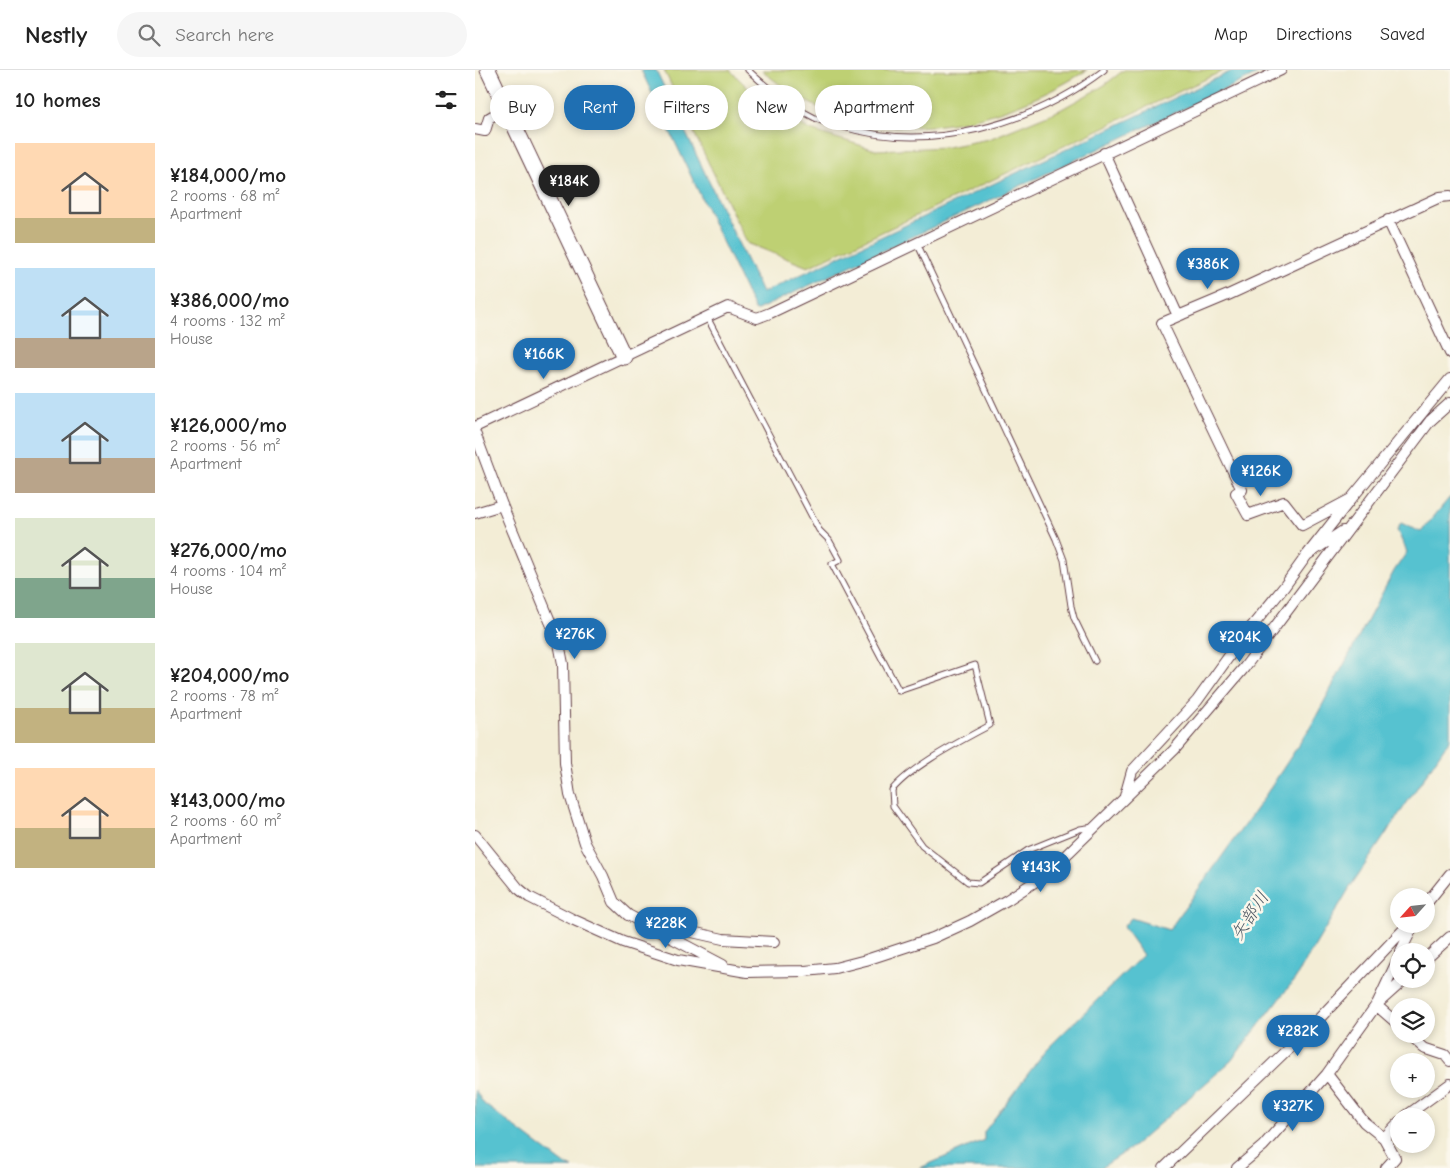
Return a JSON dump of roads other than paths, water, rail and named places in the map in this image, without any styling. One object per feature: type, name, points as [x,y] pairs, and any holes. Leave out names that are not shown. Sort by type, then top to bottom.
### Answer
[{"type":"street","points":[[488,70],[495,85]]},
{"type":"street","points":[[475,426],[728,307],[757,318],[1281,70]]},
{"type":"street","points":[[475,129],[485,131],[490,117]]},
{"type":"street","points":[[516,130],[624,357]]},
{"type":"street","points":[[1104,153],[1178,316],[1183,314]]},
{"type":"street","points":[[1351,500],[1302,525],[1284,502],[1248,515],[1236,493],[1241,490],[1163,323],[1229,295],[1440,196],[1450,196]]},
{"type":"street","points":[[1388,220],[1450,353]]},
{"type":"street","points":[[1125,797],[1132,771],[1197,701],[1307,555],[1450,379]]},
{"type":"street","points":[[475,835],[518,888],[529,897],[623,942],[678,960],[747,972],[805,971],[835,968],[885,955],[933,938],[977,917],[1035,881],[1063,858],[1174,750],[1244,668],[1430,421],[1450,402]]},
{"type":"street","points":[[475,433],[559,643],[563,664],[565,763],[571,795],[585,843],[603,876],[614,902],[628,915],[735,970]]},
{"type":"street","points":[[475,514],[502,504]]},
{"type":"street","points":[[1307,555],[1351,526]]},
{"type":"street","points":[[1435,893],[1450,874]]},
{"type":"street","points":[[639,920],[723,939],[774,942]]},
{"type":"street","points":[[1164,1168],[1315,1023],[1400,933]]},
{"type":"street","points":[[1435,951],[1450,937]]},
{"type":"street","points":[[1237,1168],[1263,1146],[1327,1074],[1376,1005],[1390,976]]},
{"type":"street","points":[[1376,1005],[1395,988]]},
{"type":"street","points":[[1376,1005],[1390,1018]]},
{"type":"street","points":[[1418,1043],[1424,1048],[1445,1055],[1450,1061]]},
{"type":"street","points":[[1327,1074],[1365,1122],[1383,1138],[1395,1158],[1386,1168]]},
{"type":"street","points":[[1417,1108],[1450,1084]]},
{"type":"street","points":[[1383,1138],[1390,1131]]},
{"type":"lane","points":[[748,70],[774,94],[816,119],[862,133],[911,138],[957,133],[1002,123],[1048,105],[1089,82],[1104,70]]},
{"type":"lane","points":[[917,243],[1057,540],[1064,560],[1074,618],[1095,661]]},
{"type":"lane","points":[[707,317],[819,530],[829,540],[840,560],[832,564],[899,691],[975,665],[990,725],[957,743],[917,769],[901,780],[892,790],[893,806],[922,846],[968,882],[979,883],[1028,850],[1080,829],[1095,826]]},
{"type":"water","points":[[641,70],[656,70],[663,85],[648,85]]},
{"type":"water","points":[[1234,70],[1266,70],[755,311],[669,130],[685,130],[762,293]]},
{"type":"water","name":"矢部川","points":[[1450,497],[1450,739],[1352,884],[1295,979],[1231,1061],[1134,1146],[1101,1168],[920,1168],[984,1140],[984,1132],[1046,1050],[1143,955],[1123,927],[1131,918],[1169,930],[1263,799],[1311,726],[1394,571],[1407,552],[1397,530],[1401,523],[1421,532]]},
{"type":"water","points":[[475,1090],[484,1104],[564,1164],[573,1168],[475,1168]]}]
